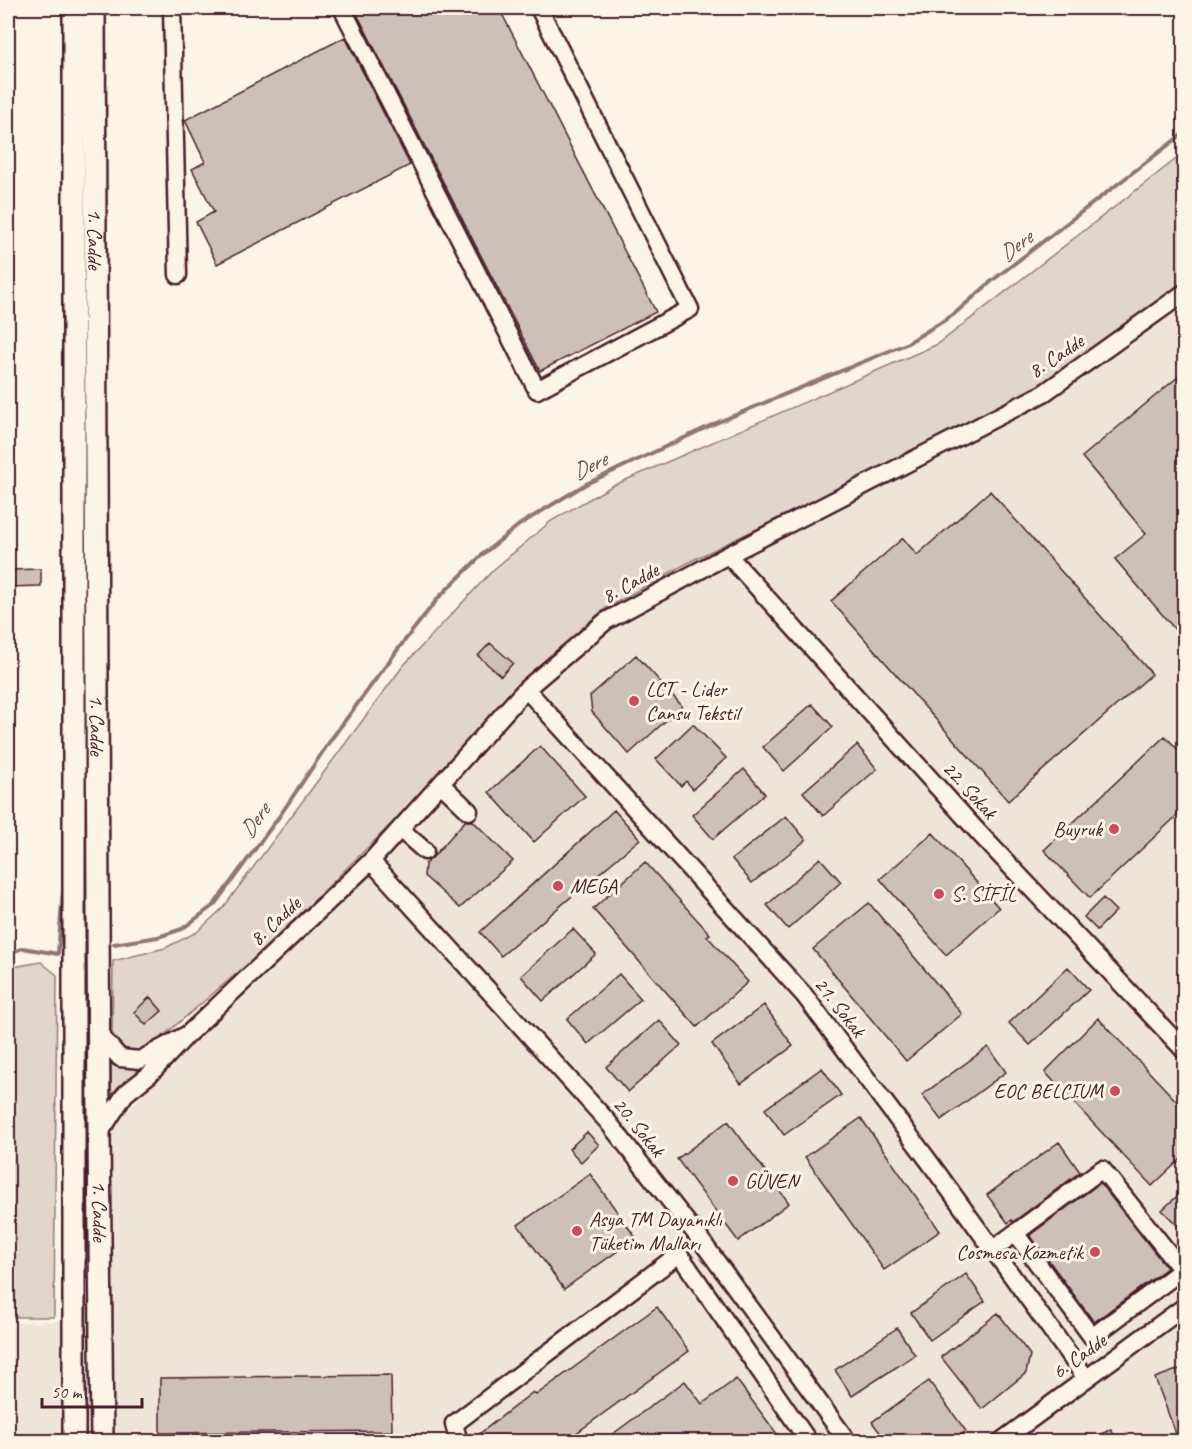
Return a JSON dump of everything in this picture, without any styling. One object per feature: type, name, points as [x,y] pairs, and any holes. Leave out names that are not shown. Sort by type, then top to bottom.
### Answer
[{"type":"main road","name":"1. Cadde","points":[[74,8],[74,1442]]},
{"type":"main road","name":"1. Cadde","points":[[94,8],[102,1442]]},
{"type":"street","points":[[172,8],[178,275]]},
{"type":"street","points":[[342,8],[537,390],[690,309],[538,8]]},
{"type":"street","name":"8. Cadde","points":[[99,1134],[125,1094],[150,1074],[188,1034],[371,861],[526,689],[606,621],[728,555],[1044,393],[1185,293]]},
{"type":"street","name":"22. Sokak","points":[[728,555],[979,833],[1185,1050]]},
{"type":"street","name":"21. Sokak","points":[[526,689],[804,995],[1086,1378]]},
{"type":"street","points":[[441,784],[469,811]]},
{"type":"street","points":[[400,829],[425,851]]},
{"type":"street","name":"20. Sokak","points":[[371,861],[608,1122],[700,1239],[848,1442]]},
{"type":"street","name":"8. Cadde","points":[[98,1033],[120,1058],[140,1060],[188,1034]]},
{"type":"street","points":[[992,1250],[1015,1233],[1102,1169],[1182,1270],[1092,1337],[1015,1233]]},
{"type":"street","points":[[459,1442],[454,1424],[700,1239]]},
{"type":"street","points":[[679,1254],[809,1442]]},
{"type":"street","name":"6. Cadde","points":[[1000,1442],[1185,1307]]},
{"type":"shaded area","points":[[1184,153],[1184,282],[1043,389],[693,560],[606,608],[583,627],[460,756],[263,951],[142,1052],[129,1052],[112,1037],[113,961],[165,948],[197,932],[223,908],[403,666],[493,570],[551,521],[612,486],[938,344]]},
{"type":"shaded area","points":[[1184,286],[1184,1441],[8,1441],[8,1323],[60,1321],[110,1129],[369,853],[618,602],[1047,393]]},
{"type":"shaded area","points":[[41,962],[57,975],[54,1317],[8,1317],[8,968]]},
{"type":"shaded area","points":[[111,1059],[131,1066],[145,1068],[111,1094]]},
{"type":"building","points":[[354,8],[499,8],[656,312],[540,371]]},
{"type":"building","points":[[345,37],[410,165],[217,264],[196,222],[214,212],[192,169],[205,162],[185,120]]},
{"type":"building","points":[[1185,371],[1185,625],[1177,632],[1115,559],[1146,534],[1082,457]]},
{"type":"building","points":[[990,491],[1152,674],[1008,801],[831,601],[903,538],[917,555]]},
{"type":"building","points":[[41,569],[41,586],[8,587],[8,570]]},
{"type":"building","points":[[490,643],[513,663],[501,676],[478,656]]},
{"type":"building","name":"LCT - Lider Cansu Tekstil","points":[[636,655],[682,706],[629,754],[592,712],[590,696]]},
{"type":"building","points":[[812,704],[833,727],[784,771],[763,747]]},
{"type":"building","points":[[693,724],[726,758],[693,789],[686,781],[681,786],[656,759]]},
{"type":"building","name":"Buyruk","points":[[1165,736],[1185,757],[1185,808],[1090,898],[1044,850]]},
{"type":"building","points":[[857,745],[877,769],[823,816],[803,792]]},
{"type":"building","points":[[540,746],[585,796],[534,842],[489,792]]},
{"type":"building","points":[[744,769],[765,794],[713,839],[692,815]]},
{"type":"building","name":"MEGA","points":[[614,810],[640,839],[501,956],[480,932]]},
{"type":"building","points":[[786,816],[806,840],[752,883],[732,859]]},
{"type":"building","points":[[465,821],[473,821],[513,861],[460,908],[424,876],[425,864]]},
{"type":"building","name":"S. SİFİL","points":[[933,833],[999,908],[946,955],[880,879]]},
{"type":"building","points":[[820,858],[841,882],[788,929],[767,905]]},
{"type":"building","points":[[645,862],[710,934],[707,936],[748,982],[697,1027],[593,909]]},
{"type":"building","points":[[1103,898],[1116,911],[1097,930],[1084,917]]},
{"type":"building","points":[[869,903],[962,1014],[906,1061],[813,949]]},
{"type":"building","points":[[573,929],[596,954],[543,1001],[521,976]]},
{"type":"building","points":[[1068,967],[1089,990],[1030,1045],[1009,1023]]},
{"type":"building","points":[[619,974],[641,999],[588,1044],[567,1019]]},
{"type":"building","points":[[150,997],[162,1011],[146,1025],[134,1012]]},
{"type":"building","points":[[764,1005],[793,1046],[741,1084],[712,1044]]},
{"type":"building","name":"EOC BELCIUM","points":[[1098,1018],[1185,1110],[1185,1155],[1152,1186],[1045,1072]]},
{"type":"building","points":[[659,1020],[681,1045],[628,1092],[606,1067]]},
{"type":"building","points":[[988,1047],[1006,1072],[941,1120],[922,1095]]},
{"type":"building","points":[[822,1068],[841,1095],[784,1135],[765,1109]]},
{"type":"building","points":[[861,1118],[940,1231],[884,1270],[805,1157]]},
{"type":"building","name":"GÜVEN","points":[[728,1121],[789,1203],[738,1241],[677,1159]]},
{"type":"building","points":[[587,1132],[599,1145],[581,1162],[569,1149]]},
{"type":"building","points":[[1059,1142],[1080,1172],[1013,1222],[1012,1220],[1008,1223],[987,1195]]},
{"type":"building","name":"Asya TM Dayanıklı Tüketim Malları","points":[[590,1174],[636,1238],[564,1289],[518,1225]]},
{"type":"building","name":"Cosmesa Kozmetik","points":[[1100,1183],[1167,1268],[1094,1322],[1030,1235]]},
{"type":"building","points":[[1185,1189],[1185,1233],[1162,1210]]},
{"type":"building","points":[[966,1274],[985,1301],[930,1340],[911,1313]]},
{"type":"building","points":[[657,1307],[689,1351],[564,1442],[469,1442],[533,1392],[536,1395]]},
{"type":"building","points":[[998,1313],[1030,1355],[1026,1373],[982,1409],[941,1357]]},
{"type":"building","points":[[897,1328],[915,1355],[852,1396],[835,1370]]},
{"type":"building","points":[[1185,1367],[1185,1442],[1179,1442],[1155,1378]]},
{"type":"building","points":[[391,1375],[392,1431],[160,1433],[160,1378]]},
{"type":"building","points":[[736,1379],[783,1442],[602,1442],[685,1381],[702,1404]]},
{"type":"building","points":[[929,1381],[966,1431],[951,1442],[887,1442],[872,1422]]},
{"type":"building","points":[[1111,1429],[1117,1442],[1087,1442]]},
{"type":"waterway","name":"Dere","points":[[114,944],[158,937],[182,929],[214,905],[281,814],[332,738],[439,597],[483,554],[519,525],[586,484],[716,423],[906,344],[953,315],[993,280],[1184,133]]},
{"type":"waterway","points":[[8,954],[23,948],[58,954],[64,877]]},
{"type":"place","name":"LCT - Lider Cansu Tekstil","points":[[634,701]]},
{"type":"place","name":"Buyruk","points":[[1114,829]]},
{"type":"place","name":"MEGA","points":[[558,886]]},
{"type":"place","name":"S. SİFİL","points":[[939,894]]},
{"type":"place","name":"EOC BELCIUM","points":[[1115,1091]]},
{"type":"place","name":"GÜVEN","points":[[733,1181]]},
{"type":"place","name":"Asya TM Dayanıklı Tüketim Malları","points":[[577,1231]]},
{"type":"place","name":"Cosmesa Kozmetik","points":[[1095,1252]]}]
